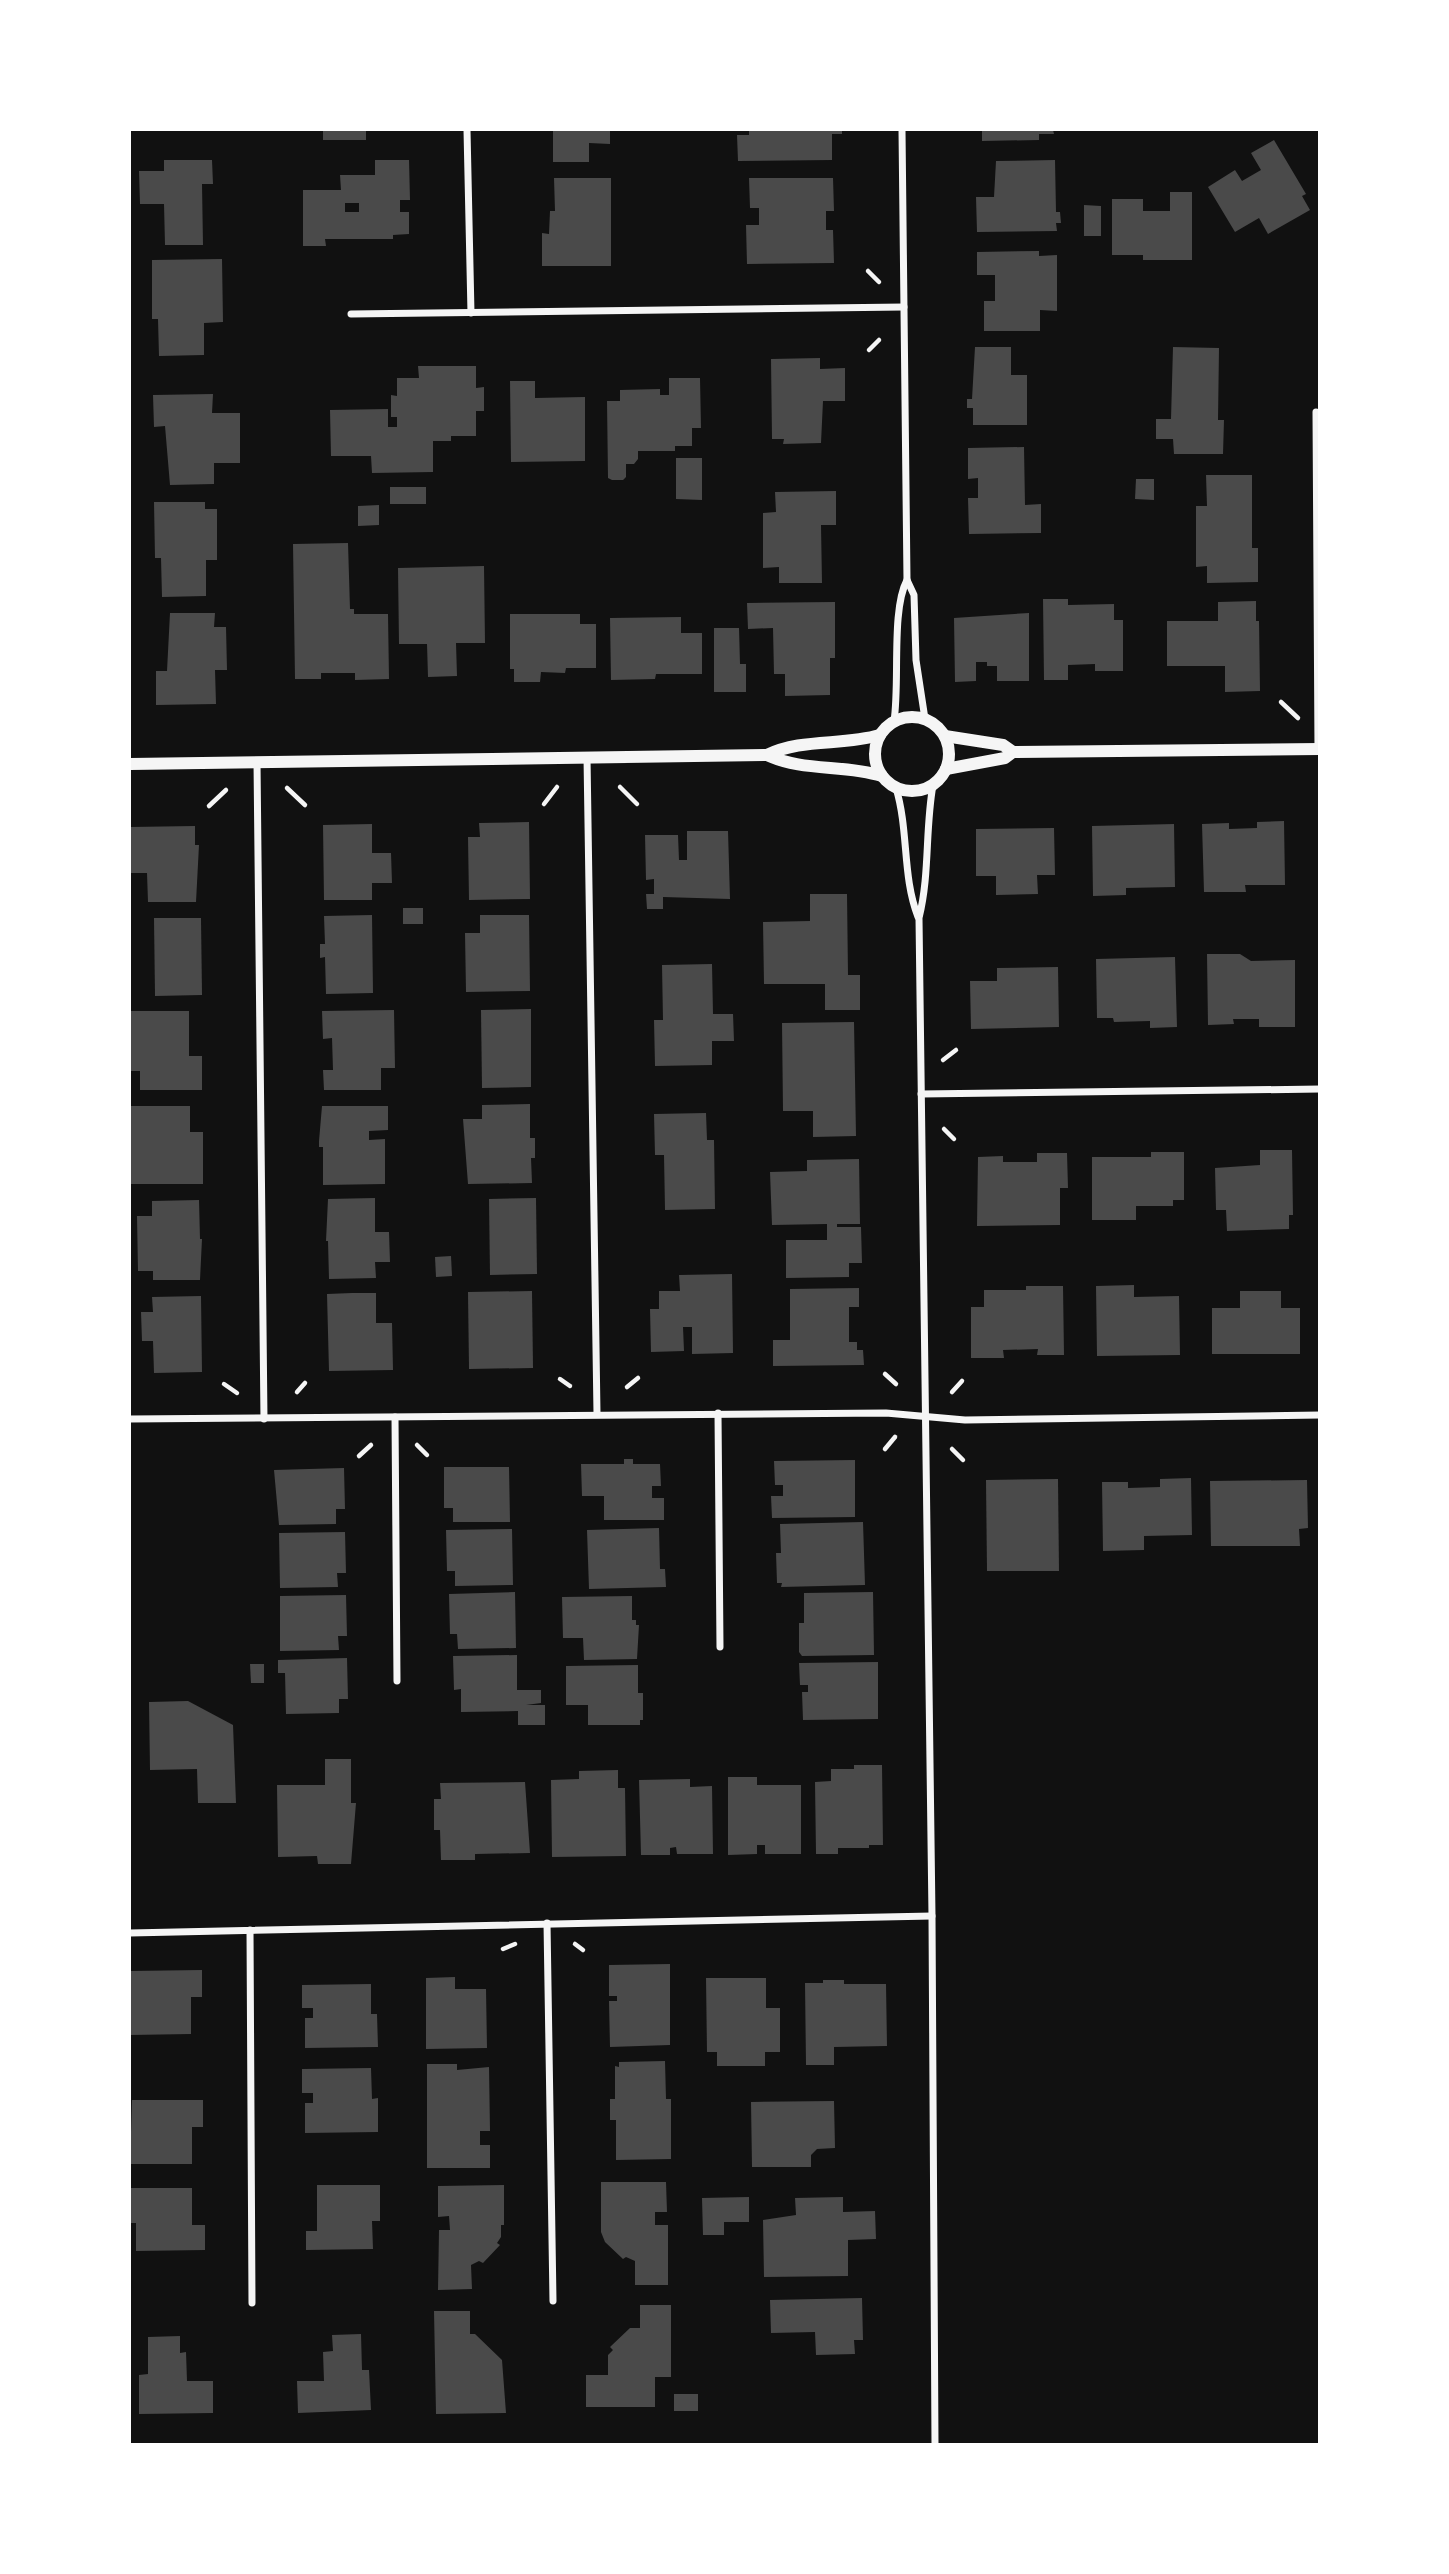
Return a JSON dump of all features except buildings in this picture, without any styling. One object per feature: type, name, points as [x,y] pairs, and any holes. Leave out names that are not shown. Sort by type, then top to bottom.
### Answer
[{"type":"street","points":[[467,130],[471,313]]},
{"type":"street","points":[[902,130],[907,580],[914,595],[916,660],[925,719]]},
{"type":"street","points":[[351,314],[904,307]]},
{"type":"street","points":[[882,776],[874,756],[880,735],[894,721],[904,717],[925,719],[945,736],[1003,745],[1013,752],[1319,748],[1317,412]]},
{"type":"street","points":[[894,721],[898,685],[899,594],[907,580]]},
{"type":"street","points":[[130,764],[767,755],[786,746],[842,743],[880,735]]},
{"type":"street","points":[[935,2445],[932,1916],[919,918],[925,894],[927,833],[933,785],[946,769],[948,746],[945,736]]},
{"type":"street","points":[[946,769],[1005,758],[1013,752]]},
{"type":"street","points":[[767,755],[788,765],[852,769],[882,776],[896,788],[911,792],[933,785]]},
{"type":"street","points":[[587,757],[597,1413]]},
{"type":"street","points":[[257,762],[264,1419]]},
{"type":"street","points":[[896,788],[904,819],[909,895],[919,918]]},
{"type":"street","points":[[921,1094],[1320,1088]]},
{"type":"street","points":[[130,1419],[597,1413],[886,1413],[965,1420],[1320,1415]]},
{"type":"street","points":[[718,1413],[720,1647]]},
{"type":"street","points":[[394,1417],[397,1681]]},
{"type":"street","points":[[130,1933],[932,1916]]},
{"type":"street","points":[[547,1923],[553,2301]]},
{"type":"street","points":[[250,1930],[252,2303]]},
{"type":"path","points":[[868,271],[879,282]]},
{"type":"path","points":[[869,350],[879,340]]},
{"type":"path","points":[[1281,702],[1297,718]]},
{"type":"path","points":[[544,804],[557,787]]},
{"type":"path","points":[[621,787],[637,804]]},
{"type":"path","points":[[288,788],[305,805]]},
{"type":"path","points":[[209,806],[226,790]]},
{"type":"path","points":[[943,1060],[956,1050]]},
{"type":"path","points":[[944,1129],[954,1139]]},
{"type":"path","points":[[885,1374],[895,1384]]},
{"type":"path","points":[[627,1387],[638,1378]]},
{"type":"path","points":[[560,1379],[570,1386]]},
{"type":"path","points":[[952,1392],[962,1381]]},
{"type":"path","points":[[297,1392],[305,1383]]},
{"type":"path","points":[[224,1384],[237,1393]]},
{"type":"path","points":[[885,1448],[895,1437]]},
{"type":"path","points":[[359,1456],[371,1445]]},
{"type":"path","points":[[417,1445],[427,1455]]},
{"type":"path","points":[[952,1449],[963,1460]]},
{"type":"path","points":[[503,1950],[515,1944]]},
{"type":"path","points":[[575,1944],[583,1950]]}]
